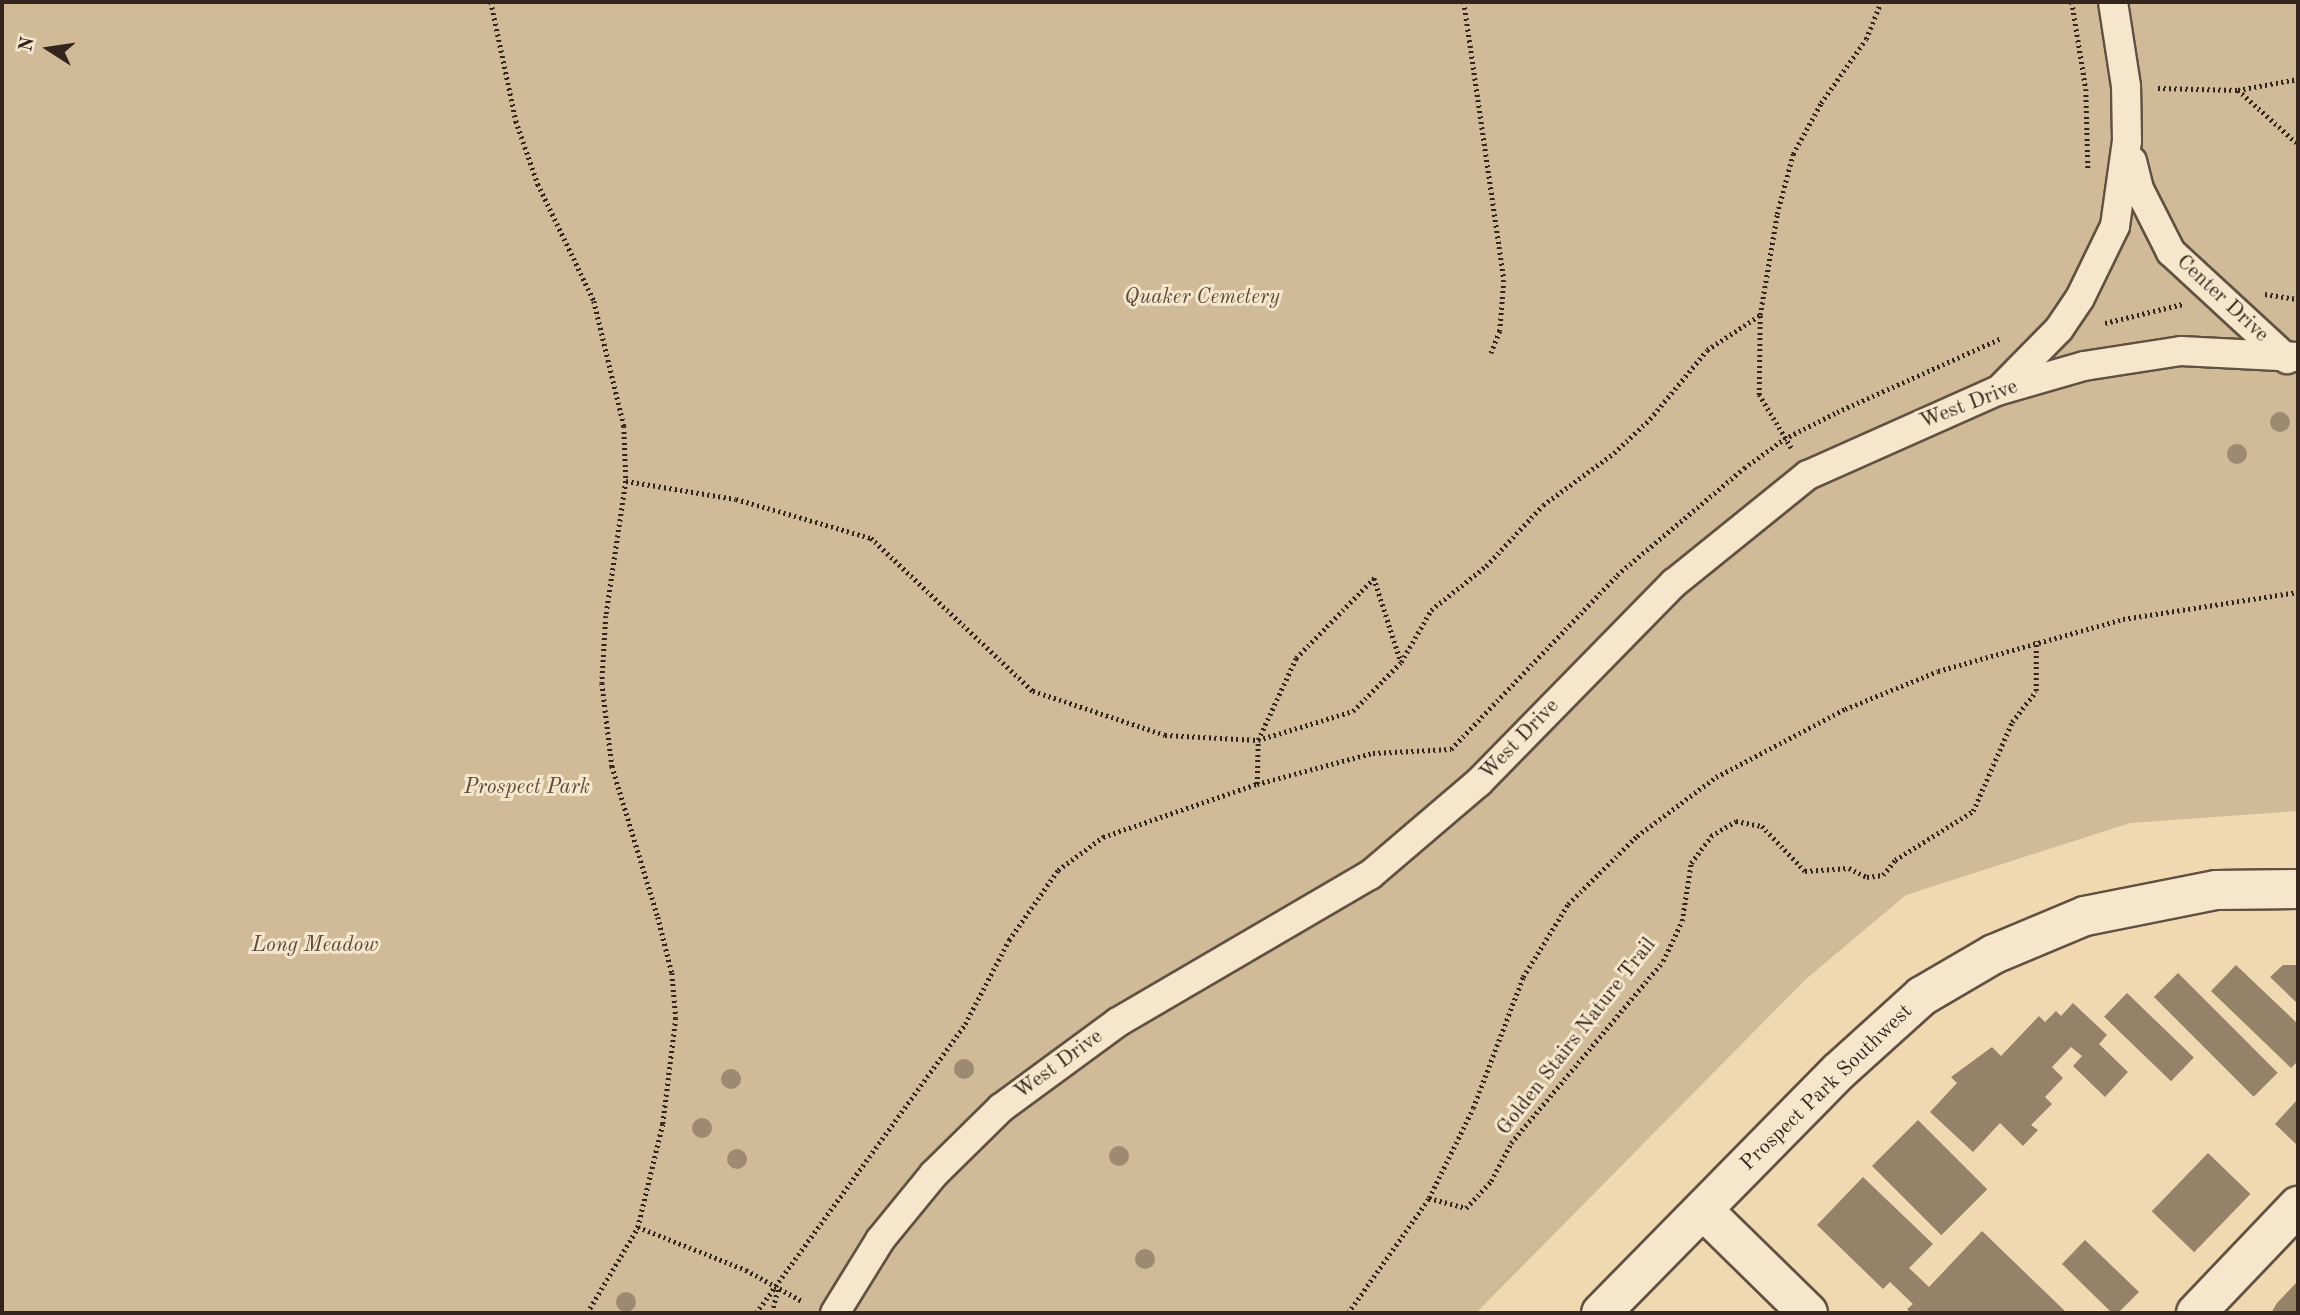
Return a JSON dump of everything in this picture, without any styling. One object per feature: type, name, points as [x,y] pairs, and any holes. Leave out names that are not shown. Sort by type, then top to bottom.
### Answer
[{"type":"street","name":"Center Drive","points":[[1997,391],[2036,356],[2080,298],[2115,226],[2127,141],[2126,86],[2113,2]]},
{"type":"street","name":"Center Drive","points":[[2127,141],[2139,189],[2171,252],[2293,361]]},
{"type":"street","name":"West Drive","points":[[835,1313],[880,1240],[934,1174],[1001,1108],[1062,1060],[1379,868],[1479,782],[1674,583],[1808,475],[1997,391],[2133,356],[2181,351],[2293,361]]},
{"type":"street","name":"Prospect Park Southwest","points":[[1601,1313],[1839,1071],[1922,996],[1994,954],[2085,916],[2216,890],[2298,889]]},
{"type":"street","points":[[2196,1313],[2298,1206]]},
{"type":"street","points":[[1703,1210],[1808,1313]]},
{"type":"path","points":[[491,2],[516,121],[538,184],[594,301],[624,426],[626,481],[606,616],[602,683],[612,766],[658,917],[672,973],[676,1018],[663,1124],[638,1227],[587,1313]]},
{"type":"path","points":[[1464,2],[1504,280],[1500,331],[1491,353]]},
{"type":"path","points":[[1784,439],[1759,395],[1760,315],[1793,154],[1821,103],[1866,39],[1881,2]]},
{"type":"path","points":[[2072,2],[2086,89],[2088,172]]},
{"type":"path","points":[[2126,86],[2238,90],[2298,79]]},
{"type":"path","points":[[2238,90],[2298,144]]},
{"type":"path","points":[[2257,293],[2298,299]]},
{"type":"path","points":[[2105,323],[2190,302]]},
{"type":"path","points":[[626,481],[736,499],[871,538],[1033,691],[1165,735],[1258,740],[1353,711],[1401,662],[1431,610],[1486,566],[1543,505],[1614,453],[1650,419],[1707,350],[1760,315]]},
{"type":"path","points":[[755,1313],[778,1287],[822,1218],[964,1024],[1009,940],[1058,870],[1103,836],[1257,784],[1373,753],[1451,749],[1617,575],[1693,508],[1784,439],[2008,335]]},
{"type":"path","points":[[1257,784],[1258,740],[1296,658],[1374,578],[1401,662]]},
{"type":"path","points":[[1348,1313],[1429,1198],[1473,1108],[1523,977],[1567,904],[1637,836],[1716,777],[1845,709],[1938,671],[2036,641],[2123,620],[2298,592]]},
{"type":"path","name":"Golden Stairs Nature Trail","points":[[1429,1198],[1466,1208],[1492,1181],[1511,1143],[1663,961],[1682,921],[1691,863],[1711,836],[1736,821],[1762,826],[1805,871],[1849,868],[1867,877],[1882,875],[1895,860],[1973,811],[2012,722],[2036,691],[2036,641]]},
{"type":"path","points":[[638,1227],[778,1287],[802,1301]]},
{"type":"path","points":[[772,1313],[778,1287]]},
{"type":"green space","name":"Prospect Park","points":[[2,2],[2298,2],[2298,811],[2130,823],[1906,895],[1806,979],[1476,1313],[2,1313]]},
{"type":"building","points":[[2236,965],[2298,1024],[2298,1061],[2291,1068],[2211,991]]},
{"type":"building","points":[[2283,965],[2298,965],[2298,1004],[2270,977]]},
{"type":"building","points":[[2178,973],[2278,1073],[2254,1097],[2154,997]]},
{"type":"building","points":[[2127,993],[2194,1058],[2171,1081],[2104,1017]]},
{"type":"building","points":[[2073,1003],[2107,1035],[2099,1044],[2128,1072],[2105,1097],[2073,1066],[2082,1056],[2071,1047],[2052,1067],[2063,1078],[2045,1097],[2052,1104],[2031,1125],[2038,1130],[2023,1146],[2000,1123],[1973,1152],[1930,1112],[1957,1083],[1951,1077],[1992,1047],[2001,1056],[2039,1016],[2045,1022],[2056,1011],[2061,1016]]},
{"type":"building","points":[[2298,1099],[2298,1146],[2275,1124]]},
{"type":"building","points":[[1918,1120],[1987,1189],[1941,1235],[1872,1166]]},
{"type":"building","points":[[2208,1153],[2250,1194],[2194,1252],[2152,1211]]},
{"type":"building","points":[[1863,1177],[1933,1244],[1909,1268],[1929,1287],[1982,1231],[2067,1313],[1911,1313],[1907,1309],[1913,1304],[1890,1282],[1883,1289],[1817,1225]]},
{"type":"building","points":[[2085,1240],[2139,1292],[2118,1313],[2112,1313],[2062,1264]]},
{"type":"building","points":[[2298,1281],[2298,1313],[2271,1313],[2277,1303]]},
{"type":"park label","name":"Quaker Cemetery","points":[[1202,298]]},
{"type":"park label","name":"Long Meadow","points":[[315,946]]}]
